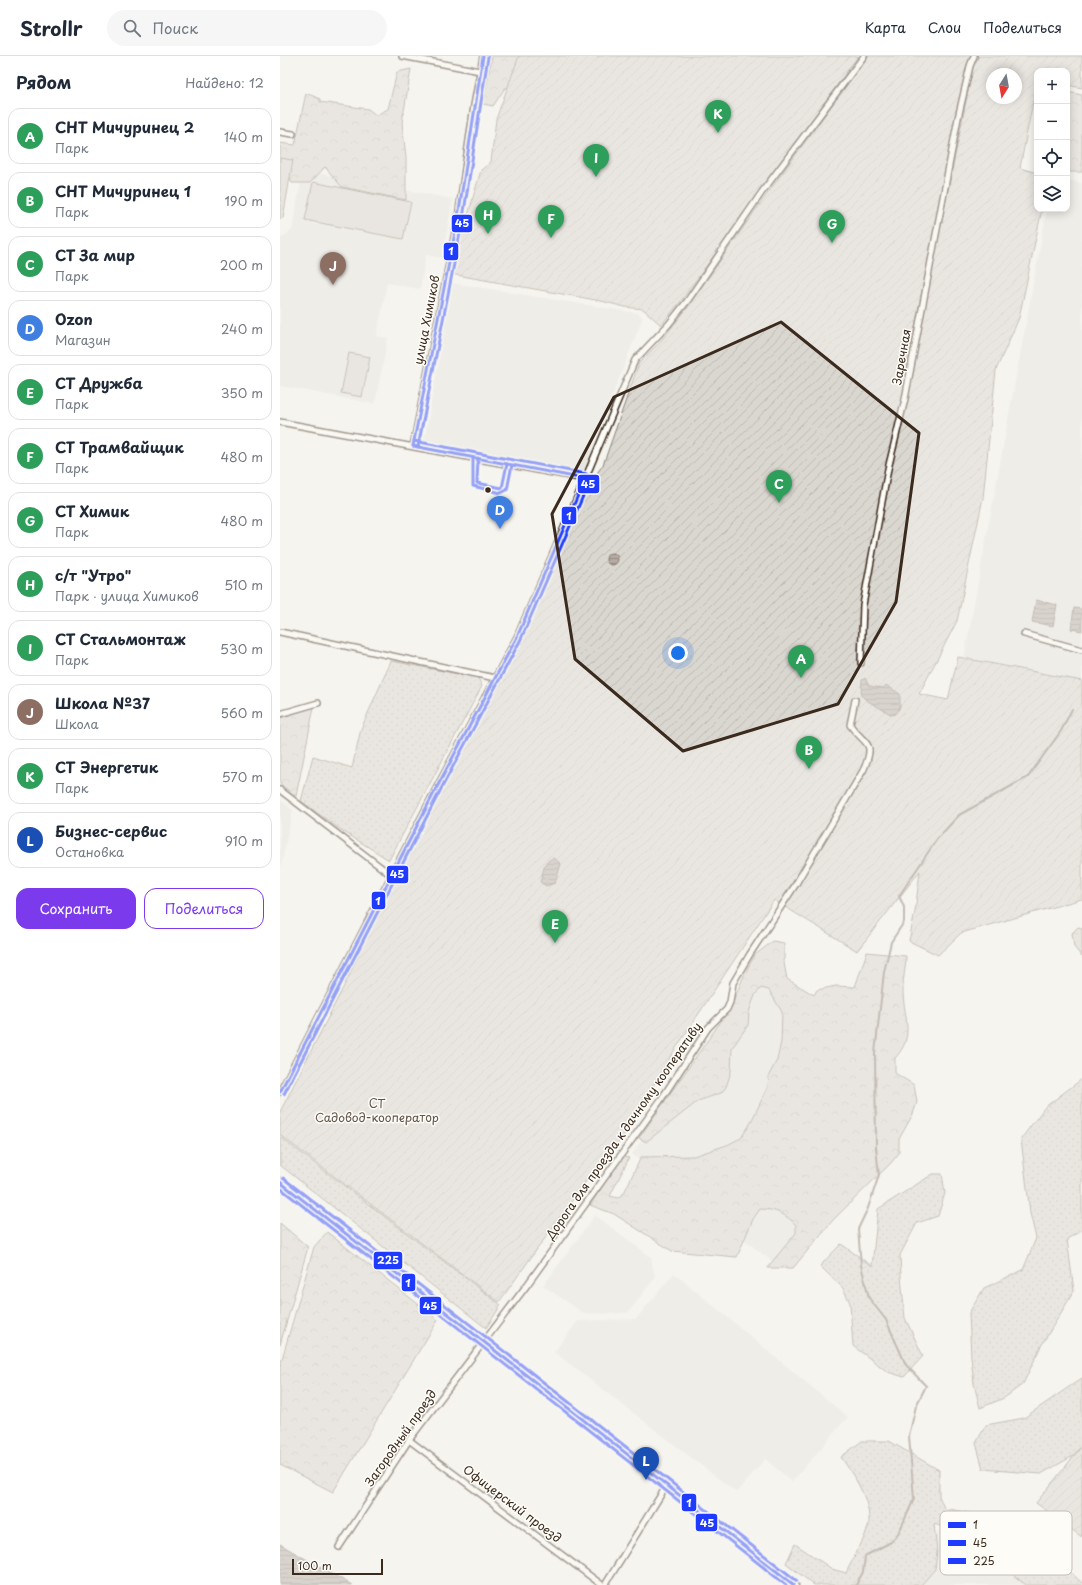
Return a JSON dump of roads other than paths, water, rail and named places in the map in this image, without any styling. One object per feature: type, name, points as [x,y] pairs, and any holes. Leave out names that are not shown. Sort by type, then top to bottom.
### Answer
[{"type":"main road","points":[[280,1182],[793,1585]]},
{"type":"street","points":[[402,56],[480,71]]},
{"type":"street","name":"улица Химиков","points":[[413,446],[458,217],[483,56]]},
{"type":"street","points":[[280,1092],[282,1083],[517,637],[635,360],[668,325],[688,300],[762,192],[864,56]]},
{"type":"street","name":"Заречная","points":[[861,663],[863,605],[888,469],[905,399],[958,118],[970,66],[974,56]]},
{"type":"street","points":[[280,132],[293,134]]},
{"type":"street","points":[[280,422],[585,479]]},
{"type":"street","points":[[280,632],[495,678]]},
{"type":"street","points":[[1024,634],[1082,650]]},
{"type":"street","name":"Дорога для проезда к дачному кооперативу","points":[[484,1342],[660,1101],[708,1028],[727,1009],[730,1002],[733,983],[736,977],[794,887],[864,769],[870,751],[868,744],[850,726],[855,700]]},
{"type":"street","points":[[280,714],[318,703]]},
{"type":"street","points":[[280,790],[391,875]]},
{"type":"street","name":"Загородный проезд","points":[[339,1547],[409,1440],[484,1342]]},
{"type":"street","name":"Офицерский проезд","points":[[409,1440],[603,1585]]},
{"type":"street","points":[[603,1585],[667,1485]]},
{"type":"waterway","points":[[856,1585],[863,1572],[865,1556],[891,1542],[899,1532],[914,1499],[909,1436],[916,1406],[926,1386],[906,1365],[886,1320],[869,1298],[861,1265],[858,1229],[868,1208],[879,1175],[876,1148],[875,1053],[884,972],[891,942],[904,922],[904,907],[899,896],[937,839],[959,815],[1028,777],[1061,731],[1072,709]]},
{"type":"place","name":"СТ Энергетик","points":[[718,133]]},
{"type":"place","name":"СТ Стальмонтаж","points":[[596,177]]},
{"type":"place","name":"с/т \"Утро\"","points":[[488,234]]},
{"type":"place","name":"СТ Трамвайщик","points":[[551,238]]},
{"type":"place","name":"СТ Химик","points":[[832,243]]},
{"type":"place","name":"Школа №37","points":[[333,285]]},
{"type":"place","name":"СТ За мир","points":[[779,503]]},
{"type":"place","name":"Ozon","points":[[500,529]]},
{"type":"place","name":"СНТ Мичуринец 2","points":[[801,678]]},
{"type":"place","name":"СНТ Мичуринец 1","points":[[809,769]]},
{"type":"place","name":"СТ Дружба","points":[[555,943]]},
{"type":"place","name":"Бизнес-сервис","points":[[646,1480]]},
{"type":"park label","name":"СТ Садовод-кооператор","points":[[377,1111]]}]
